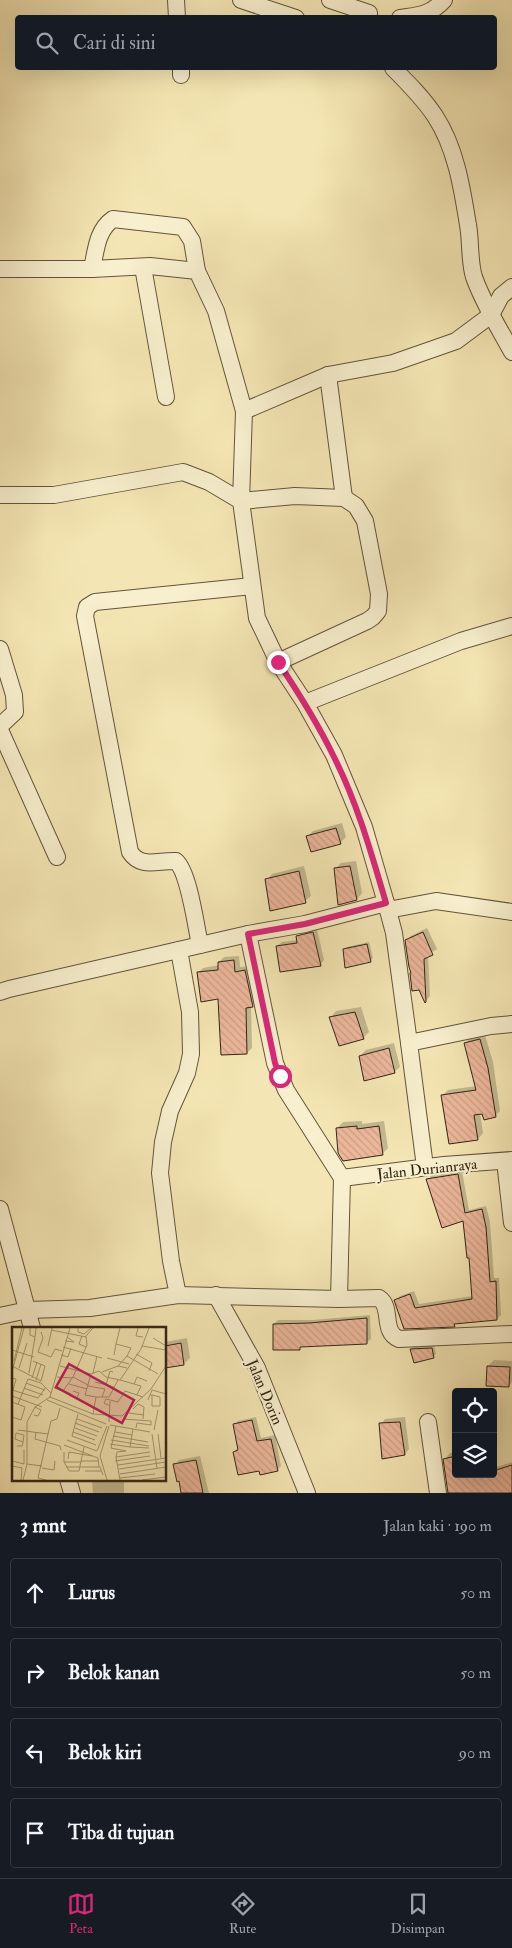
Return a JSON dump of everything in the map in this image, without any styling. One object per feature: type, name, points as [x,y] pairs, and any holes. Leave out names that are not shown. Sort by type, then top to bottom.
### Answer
[{"type":"street","points":[[176,0],[178,15]]},
{"type":"street","points":[[241,0],[287,15]]},
{"type":"street","points":[[330,0],[372,10]]},
{"type":"street","points":[[422,15],[436,8],[444,0]]},
{"type":"street","points":[[395,70],[414,90],[435,117],[447,141],[458,170],[468,225],[474,276],[491,315],[512,352]]},
{"type":"street","points":[[92,269],[100,233],[105,225],[113,219],[183,227],[192,241],[197,271],[216,311],[244,411],[241,501],[257,618],[278,662],[305,703],[334,755],[364,827],[394,933],[425,1167]]},
{"type":"street","points":[[143,266],[166,397]]},
{"type":"street","points":[[0,269],[92,269],[143,266],[197,271]]},
{"type":"street","points":[[244,411],[328,376],[393,363],[456,341],[491,315],[501,296],[512,287]]},
{"type":"street","points":[[328,376],[344,498]]},
{"type":"street","points":[[0,495],[54,495],[183,472],[209,482],[241,501],[295,496],[344,498],[356,506],[364,521],[379,594],[378,611],[373,618],[278,662]]},
{"type":"street","points":[[200,945],[181,865],[176,861],[141,863],[135,860],[130,852],[85,616],[87,607],[95,602],[252,586]]},
{"type":"street","points":[[305,703],[461,641],[512,626]]},
{"type":"street","points":[[0,649],[14,695],[15,712],[0,726]]},
{"type":"street","points":[[0,730],[57,858]]},
{"type":"street","points":[[0,992],[248,934],[387,906],[436,900],[512,912]]},
{"type":"street","points":[[248,934],[275,1063],[280,1076],[286,1090],[342,1178],[339,1299]]},
{"type":"street","points":[[178,1295],[171,1261],[160,1173],[163,1142],[170,1111],[187,1072],[191,1054],[190,1012],[179,950]]},
{"type":"street","points":[[409,1043],[491,1026],[512,1024]]},
{"type":"street","points":[[508,1161],[512,1223]]},
{"type":"street","name":"Jalan Durianraya","points":[[342,1178],[425,1167],[508,1161]]},
{"type":"street","points":[[0,1209],[32,1327]]},
{"type":"street","points":[[0,1316],[28,1310],[90,1308],[178,1295],[216,1294],[339,1299],[378,1298],[383,1300],[390,1332],[399,1339],[512,1334]]},
{"type":"street","name":"Jalan Dorin","points":[[216,1294],[256,1368],[308,1493]]},
{"type":"street","points":[[428,1422],[438,1493]]},
{"type":"street","points":[[68,1480],[72,1493]]},
{"type":"building","points":[[336,828],[341,844],[311,852],[306,836]]},
{"type":"building","points":[[350,866],[357,900],[338,905],[334,868]]},
{"type":"building","points":[[299,871],[306,903],[270,911],[265,879]]},
{"type":"building","points":[[313,932],[321,966],[280,972],[276,946],[297,943],[296,936]]},
{"type":"building","points":[[423,932],[433,955],[424,959],[425,1003],[419,990],[412,991],[405,940]]},
{"type":"building","points":[[367,944],[371,962],[345,968],[343,949]]},
{"type":"building","points":[[234,960],[235,972],[245,970],[253,1007],[246,1008],[247,1054],[221,1055],[218,999],[201,1002],[197,972],[218,970],[218,962]]},
{"type":"building","points":[[355,1012],[364,1039],[339,1046],[329,1017]]},
{"type":"building","points":[[480,1039],[488,1068],[496,1117],[484,1120],[482,1114],[474,1115],[478,1140],[449,1144],[441,1095],[476,1090],[464,1043]]},
{"type":"building","points":[[389,1048],[395,1073],[364,1081],[359,1056]]},
{"type":"building","points":[[357,1126],[357,1129],[379,1126],[383,1155],[343,1161],[338,1153],[336,1128]]},
{"type":"building","points":[[458,1174],[465,1213],[482,1209],[486,1227],[490,1282],[496,1281],[497,1320],[454,1324],[455,1327],[404,1329],[394,1300],[410,1294],[415,1308],[472,1299],[469,1258],[467,1258],[463,1221],[442,1228],[426,1179]]},
{"type":"building","points":[[367,1318],[367,1344],[300,1347],[300,1350],[273,1350],[273,1324]]},
{"type":"building","points":[[181,1343],[184,1365],[166,1368],[166,1346]]},
{"type":"building","points":[[432,1348],[434,1358],[414,1363],[410,1349]]},
{"type":"building","points":[[487,1366],[510,1367],[509,1387],[486,1386]]},
{"type":"building","points":[[252,1420],[257,1441],[271,1439],[278,1471],[260,1475],[259,1471],[238,1475],[233,1452],[238,1450],[233,1424]]},
{"type":"building","points":[[400,1422],[405,1455],[382,1459],[379,1423]]},
{"type":"building","points":[[452,1457],[452,1478],[497,1478],[497,1470],[512,1465],[512,1493],[448,1493],[443,1459]]},
{"type":"building","points":[[196,1460],[203,1493],[181,1493],[173,1464]]},
{"type":"route","points":[[278,662],[305,703],[334,755],[364,827],[386,903],[305,924],[248,934],[275,1063],[280,1076]]}]
